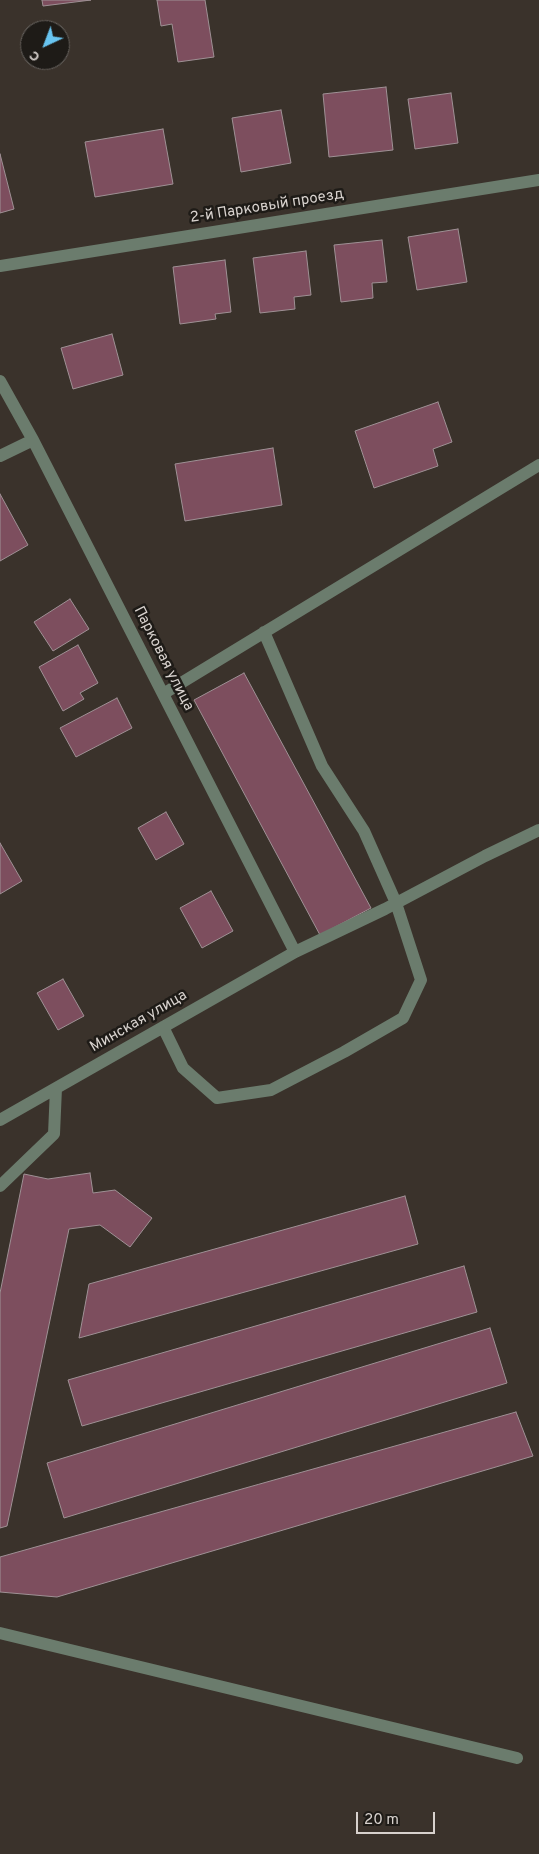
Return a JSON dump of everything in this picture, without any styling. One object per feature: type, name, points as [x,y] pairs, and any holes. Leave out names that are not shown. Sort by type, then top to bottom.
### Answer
[{"type":"street","name":"2-й Парковый проезд","points":[[0,266],[539,180]]},
{"type":"street","name":"Парковая улица","points":[[0,381],[33,440],[295,952]]},
{"type":"street","points":[[0,456],[33,440]]},
{"type":"street","points":[[163,694],[539,465]]},
{"type":"street","points":[[163,1027],[183,1068],[218,1098],[271,1090],[344,1052],[403,1018],[421,980],[396,903],[364,831],[322,766],[264,632]]},
{"type":"street","name":"Минская улица","points":[[0,1120],[295,952],[539,830]]},
{"type":"street","points":[[0,1186],[54,1134],[56,1088]]},
{"type":"street","points":[[0,1633],[517,1758]]},
{"type":"building","points":[[42,0],[91,0],[43,6]]},
{"type":"building","points":[[157,0],[205,0],[214,57],[178,62],[172,24],[161,26]]},
{"type":"building","points":[[386,87],[393,150],[329,157],[323,94]]},
{"type":"building","points":[[451,93],[458,143],[415,149],[408,99]]},
{"type":"building","points":[[281,110],[291,163],[241,172],[232,118]]},
{"type":"building","points":[[163,129],[173,184],[95,197],[85,142]]},
{"type":"building","points":[[0,154],[14,209],[0,213]]},
{"type":"building","points":[[458,229],[467,282],[417,290],[408,237]]},
{"type":"building","points":[[382,240],[387,282],[372,283],[373,298],[341,302],[334,245]]},
{"type":"building","points":[[306,251],[311,295],[294,297],[295,309],[260,313],[253,258]]},
{"type":"building","points":[[225,260],[231,312],[215,314],[216,319],[180,324],[173,267]]},
{"type":"building","points":[[112,334],[123,375],[73,389],[61,348]]},
{"type":"building","points":[[438,402],[452,442],[433,449],[438,466],[374,488],[355,431]]},
{"type":"building","points":[[273,448],[282,505],[185,521],[175,464]]},
{"type":"building","points":[[0,494],[28,545],[0,561]]},
{"type":"building","points":[[70,599],[89,629],[53,651],[34,622]]},
{"type":"building","points":[[78,645],[98,683],[80,693],[84,699],[63,711],[39,667]]},
{"type":"building","points":[[244,673],[371,908],[320,935],[194,700]]},
{"type":"building","points":[[117,698],[132,728],[76,757],[60,728]]},
{"type":"building","points":[[166,812],[184,844],[156,860],[138,828]]},
{"type":"building","points":[[0,843],[22,881],[0,894]]},
{"type":"building","points":[[211,891],[233,931],[202,948],[180,908]]},
{"type":"building","points":[[63,979],[84,1016],[58,1030],[37,993]]},
{"type":"building","points":[[90,1173],[93,1193],[115,1190],[152,1218],[130,1247],[100,1225],[69,1229],[7,1526],[0,1528],[0,1293],[24,1174],[48,1179]]},
{"type":"building","points":[[405,1196],[418,1244],[79,1338],[89,1284]]},
{"type":"building","points":[[464,1266],[477,1312],[82,1426],[68,1380]]},
{"type":"building","points":[[490,1328],[507,1383],[64,1518],[47,1463]]},
{"type":"building","points":[[516,1412],[533,1456],[57,1597],[0,1592],[0,1557]]}]
